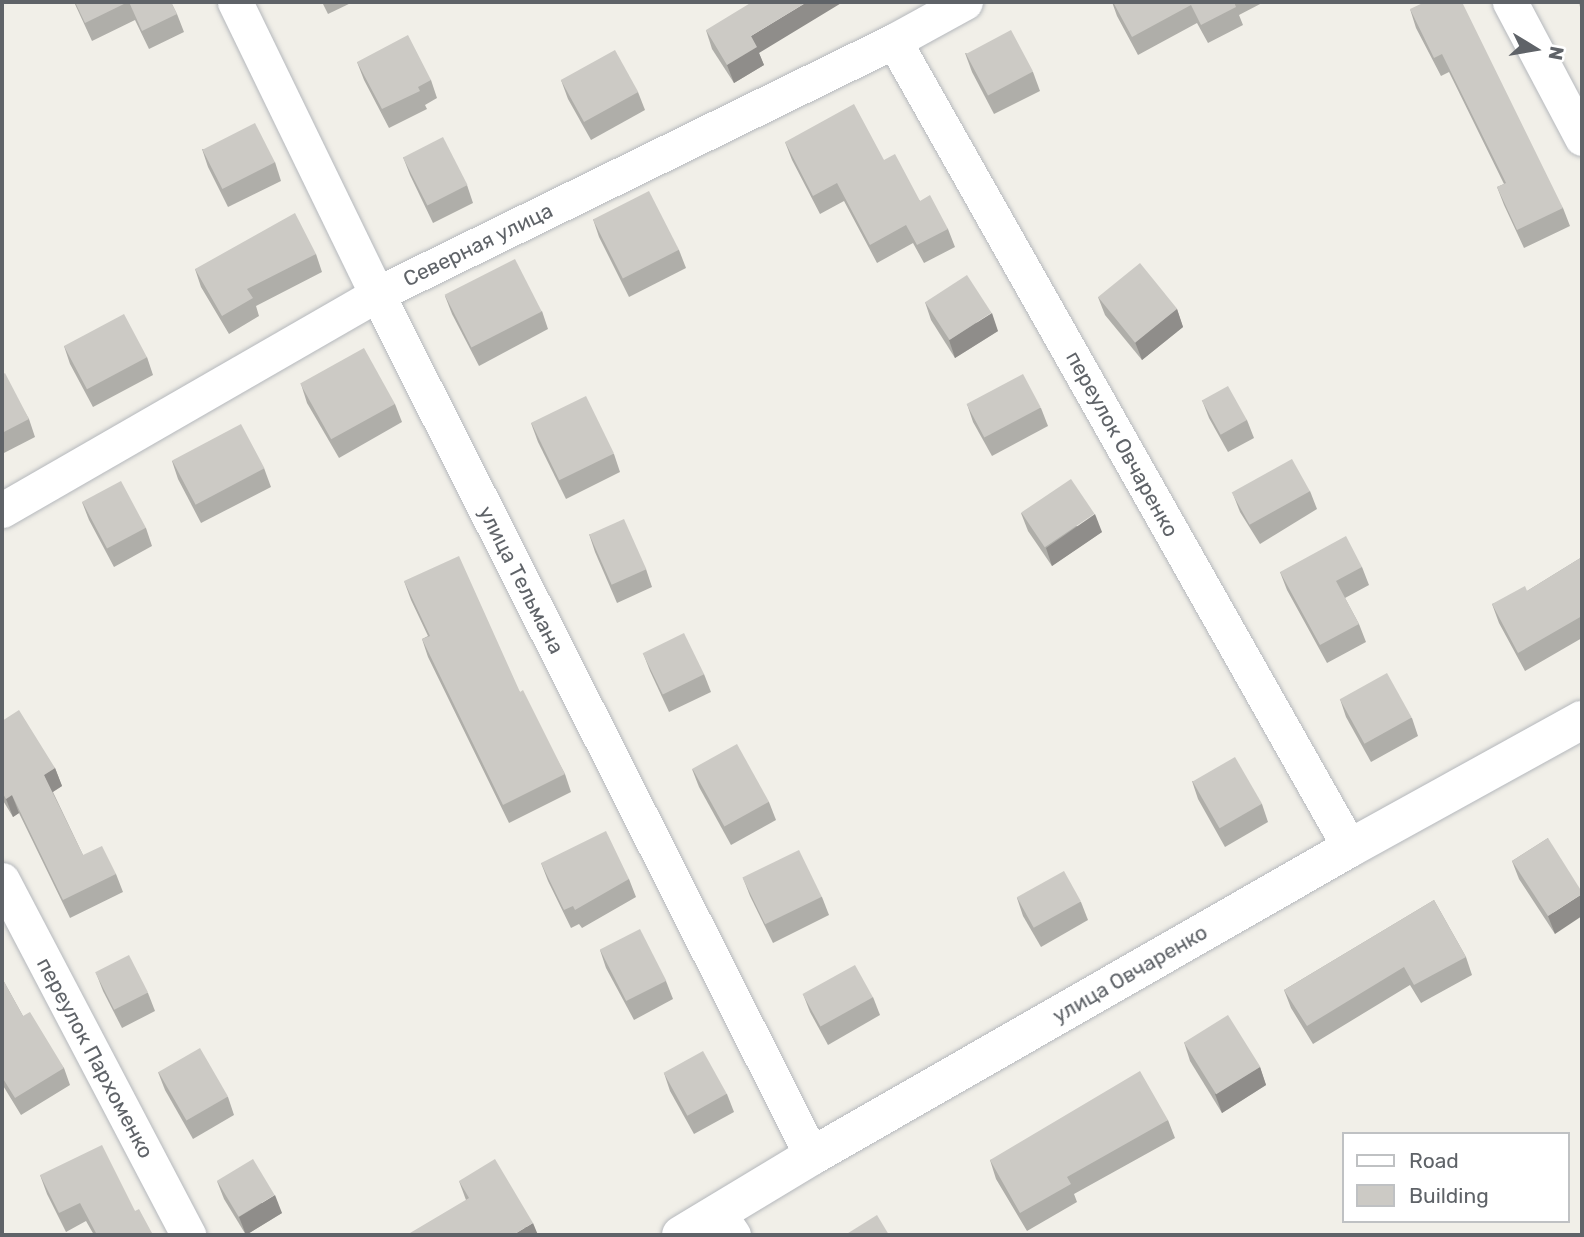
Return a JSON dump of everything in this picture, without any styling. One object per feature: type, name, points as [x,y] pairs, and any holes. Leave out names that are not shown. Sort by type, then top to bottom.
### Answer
[{"type":"street","name":"улица Тельмана","points":[[235,2],[377,294],[812,1156]]},
{"type":"street","name":"Северная улица","points":[[2,510],[377,294],[894,41],[965,2]]},
{"type":"street","points":[[1510,2],[1582,138]]},
{"type":"street","name":"переулок Овчаренко","points":[[894,41],[1350,848]]},
{"type":"street","name":"улица Овчаренко","points":[[681,1235],[726,1225],[812,1156],[1350,848],[1582,720]]},
{"type":"street","name":"переулок Пархоменко","points":[[2,880],[188,1235]]},
{"type":"building","points":[[75,2],[128,2],[85,23]]},
{"type":"building","points":[[129,2],[171,2],[177,14],[142,31]]},
{"type":"building","points":[[752,2],[807,2],[751,36],[757,47],[727,65],[706,30]]},
{"type":"building","points":[[1113,2],[1234,2],[1236,7],[1201,25],[1191,5],[1132,37]]},
{"type":"building","points":[[1425,2],[1462,2],[1563,208],[1517,230],[1497,187],[1506,183],[1442,54],[1434,58],[1410,9]]},
{"type":"building","points":[[1011,30],[1033,71],[988,95],[966,54]]},
{"type":"building","points":[[408,35],[431,80],[418,87],[420,91],[382,109],[357,62]]},
{"type":"building","points":[[615,50],[638,92],[584,122],[561,80]]},
{"type":"building","points":[[854,104],[884,160],[895,154],[920,201],[930,195],[948,229],[917,245],[906,225],[870,245],[837,183],[813,196],[785,142]]},
{"type":"building","points":[[255,123],[275,162],[222,189],[202,150]]},
{"type":"building","points":[[443,137],[468,185],[427,206],[403,157]]},
{"type":"building","points":[[649,191],[679,250],[623,278],[593,220]]},
{"type":"building","points":[[295,213],[316,254],[247,289],[253,298],[222,316],[195,269]]},
{"type":"building","points":[[515,259],[542,312],[471,347],[445,295]]},
{"type":"building","points":[[1140,263],[1177,309],[1135,343],[1098,297]]},
{"type":"building","points":[[967,275],[992,313],[950,340],[925,302]]},
{"type":"building","points":[[124,314],[147,357],[87,389],[64,346]]},
{"type":"building","points":[[364,348],[395,404],[331,439],[300,383]]},
{"type":"building","points":[[5,373],[29,419],[2,433],[2,375]]},
{"type":"building","points":[[1023,374],[1041,408],[984,438],[966,404]]},
{"type":"building","points":[[1228,386],[1247,420],[1221,435],[1202,401]]},
{"type":"building","points":[[586,396],[614,454],[559,480],[531,423]]},
{"type":"building","points":[[241,424],[264,468],[196,505],[172,461]]},
{"type":"building","points":[[1292,459],[1310,491],[1250,525],[1232,492]]},
{"type":"building","points":[[1071,479],[1094,514],[1045,547],[1021,513]]},
{"type":"building","points":[[121,481],[146,528],[107,548],[82,502]]},
{"type":"building","points":[[624,519],[646,569],[612,585],[589,534]]},
{"type":"building","points":[[1346,536],[1362,567],[1336,581],[1359,624],[1320,645],[1280,572]]},
{"type":"building","points":[[459,556],[520,692],[523,690],[565,774],[503,805],[422,639],[430,636],[404,581]]},
{"type":"building","points":[[1582,557],[1582,616],[1518,653],[1492,604],[1525,586],[1527,591]]},
{"type":"building","points":[[684,633],[704,674],[663,695],[643,653]]},
{"type":"building","points":[[1387,673],[1412,718],[1364,744],[1340,699]]},
{"type":"building","points":[[19,710],[55,768],[44,775],[83,855],[102,846],[116,874],[63,900],[12,795],[6,799],[2,792],[2,721]]},
{"type":"building","points":[[737,744],[769,802],[724,826],[692,769]]},
{"type":"building","points":[[1235,757],[1262,804],[1220,828],[1193,782]]},
{"type":"building","points":[[606,831],[629,879],[575,910],[573,906],[564,910],[541,863]]},
{"type":"building","points":[[1548,838],[1582,894],[1548,916],[1512,861]]},
{"type":"building","points":[[799,850],[822,897],[765,924],[742,878]]},
{"type":"building","points":[[1064,871],[1081,902],[1034,928],[1017,897]]},
{"type":"building","points":[[1434,900],[1466,957],[1414,985],[1404,967],[1307,1026],[1284,990]]},
{"type":"building","points":[[640,929],[666,981],[626,1001],[600,949]]},
{"type":"building","points":[[129,955],[148,992],[114,1010],[95,972]]},
{"type":"building","points":[[855,965],[873,997],[820,1026],[803,994]]},
{"type":"building","points":[[2,978],[23,1016],[30,1012],[64,1068],[15,1098],[2,1077]]},
{"type":"building","points":[[1228,1015],[1260,1067],[1216,1094],[1184,1043]]},
{"type":"building","points":[[200,1048],[228,1096],[186,1120],[158,1072]]},
{"type":"building","points":[[703,1051],[727,1094],[687,1116],[664,1073]]},
{"type":"building","points":[[1140,1071],[1168,1120],[1067,1177],[1071,1184],[1020,1213],[990,1160]]},
{"type":"building","points":[[102,1145],[135,1211],[139,1209],[153,1235],[97,1235],[80,1203],[59,1213],[40,1175]]},
{"type":"building","points":[[253,1159],[275,1195],[239,1217],[217,1181]]},
{"type":"building","points":[[495,1159],[533,1223],[513,1235],[411,1235],[410,1233],[469,1198],[459,1181]]},
{"type":"building","points":[[877,1215],[889,1235],[845,1235]]}]
